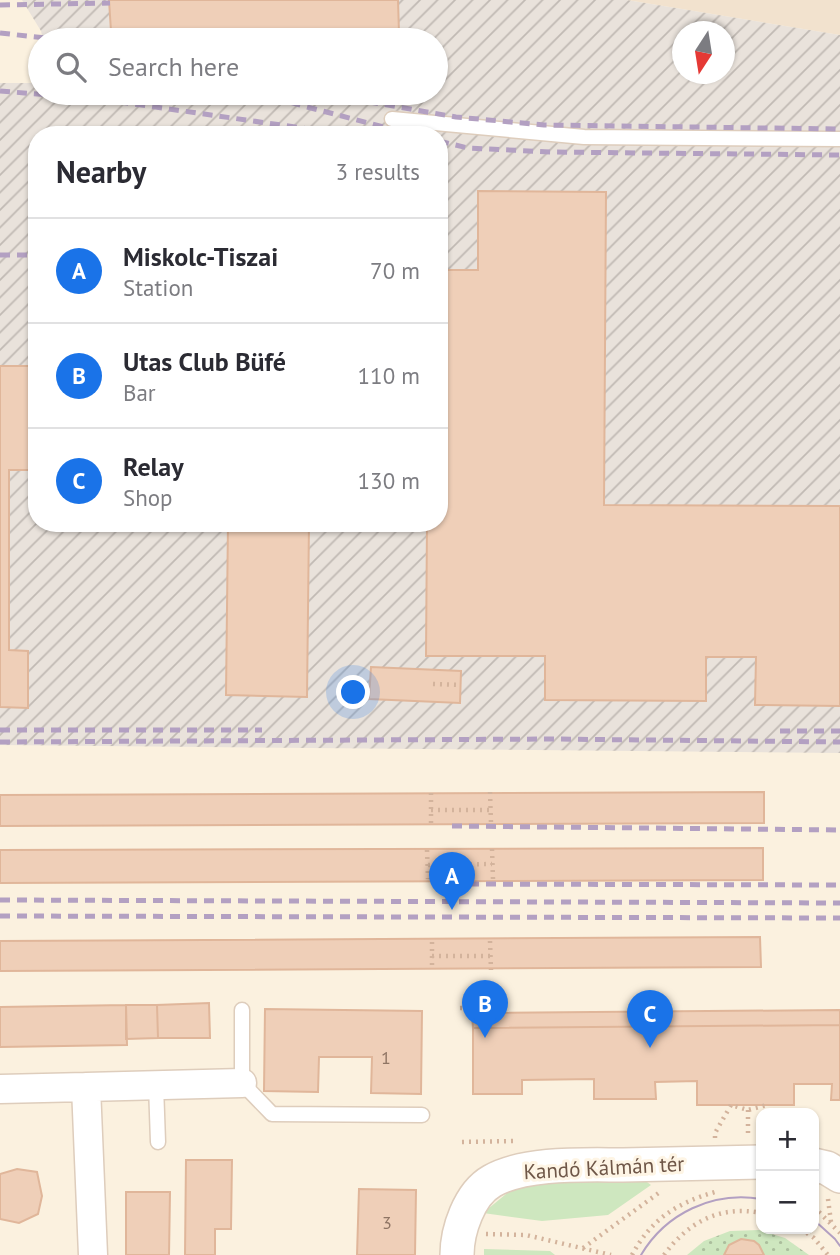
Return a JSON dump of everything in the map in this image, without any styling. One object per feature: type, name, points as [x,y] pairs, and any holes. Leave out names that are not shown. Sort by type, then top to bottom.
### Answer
[{"type":"street","points":[[0,1089],[242,1083]]},
{"type":"street","points":[[86,1087],[93,1255]]},
{"type":"street","name":"Kandó Kálmán tér","points":[[457,1255],[459,1230],[471,1203],[489,1182],[508,1173],[555,1167],[755,1155]]},
{"type":"street","points":[[824,1173],[840,1161]]},
{"type":"lane","points":[[392,119],[584,137],[840,139]]},
{"type":"lane","points":[[242,1010],[242,1083],[272,1114],[422,1115]]},
{"type":"lane","points":[[156,1085],[158,1142]]},
{"type":"path","points":[[433,684],[461,685]]},
{"type":"path","points":[[431,792],[431,823]]},
{"type":"path","points":[[490,792],[491,823]]},
{"type":"path","points":[[431,810],[491,810]]},
{"type":"path","points":[[492,849],[493,879]]},
{"type":"path","points":[[427,850],[428,879]]},
{"type":"path","points":[[428,866],[492,864]]},
{"type":"path","points":[[490,941],[491,970]]},
{"type":"path","points":[[432,942],[432,970]]},
{"type":"path","points":[[432,956],[491,956]]},
{"type":"path","points":[[460,1008],[500,1007],[500,995]]},
{"type":"path","points":[[715,1141],[715,1133],[732,1105],[748,1110],[767,1105]]},
{"type":"path","points":[[748,1110],[755,1155]]},
{"type":"path","points":[[462,1142],[526,1141]]},
{"type":"path","points":[[824,1173],[831,1222]]},
{"type":"path","points":[[632,1255],[639,1240],[671,1210],[725,1190]]},
{"type":"path","points":[[583,1248],[661,1191]]},
{"type":"path","points":[[664,1255],[700,1220],[732,1212],[756,1213]]},
{"type":"path","points":[[819,1212],[840,1233]]},
{"type":"path","points":[[486,1234],[526,1235],[611,1255]]},
{"type":"path","points":[[808,1234],[828,1255]]},
{"type":"shaded area","points":[[22,0],[627,0],[840,35],[840,753],[0,745],[0,83],[28,83],[28,105],[448,105],[448,28],[39,28]]},
{"type":"shaded area","points":[[627,0],[840,0],[840,35]]},
{"type":"green space","points":[[550,1182],[647,1182],[651,1185],[608,1215],[542,1221],[483,1213],[512,1189]]},
{"type":"green space","points":[[756,1230],[756,1234],[772,1234],[785,1238],[809,1255],[687,1255],[704,1241],[730,1231]]},
{"type":"green space","points":[[484,1249],[550,1251],[555,1255],[484,1255]]},
{"type":"building","points":[[109,0],[398,0],[399,28],[111,28]]},
{"type":"building","points":[[478,191],[606,192],[604,505],[840,506],[840,706],[755,705],[756,657],[706,657],[706,701],[545,700],[545,656],[426,656],[427,532],[448,532],[448,270],[478,270]]},
{"type":"building","points":[[0,366],[28,366],[28,470],[9,470],[9,650],[28,651],[28,708],[0,707]]},
{"type":"building","points":[[228,532],[309,532],[307,697],[226,695]]},
{"type":"building","points":[[371,667],[461,671],[460,703],[369,699]]},
{"type":"building","points":[[764,792],[764,823],[0,826],[0,795]]},
{"type":"building","points":[[763,848],[763,880],[0,883],[0,850]]},
{"type":"building","points":[[760,937],[761,967],[0,971],[0,941]]},
{"type":"building","points":[[209,1003],[210,1038],[158,1038],[157,1005]]},
{"type":"building","points":[[126,1005],[127,1045],[0,1047],[0,1007]]},
{"type":"building","points":[[126,1005],[157,1005],[158,1038],[126,1039]]},
{"type":"building","points":[[265,1009],[422,1011],[421,1094],[371,1093],[372,1057],[319,1057],[318,1092],[264,1091]]},
{"type":"building","points":[[840,1010],[840,1025],[473,1028],[472,1013]]},
{"type":"building","points":[[840,1025],[840,1100],[831,1100],[832,1084],[794,1084],[794,1105],[697,1105],[697,1081],[655,1082],[656,1099],[594,1099],[594,1079],[522,1080],[522,1094],[473,1094],[473,1028]]},
{"type":"building","points":[[186,1160],[232,1160],[231,1229],[215,1229],[215,1255],[185,1255]]},
{"type":"building","points":[[17,1169],[37,1172],[42,1196],[38,1214],[19,1223],[0,1219],[0,1174]]},
{"type":"building","points":[[359,1189],[416,1190],[415,1255],[357,1255]]},
{"type":"building","points":[[126,1192],[170,1192],[169,1255],[126,1255]]},
{"type":"building","points":[[741,1239],[754,1241],[764,1255],[724,1255],[729,1245]]},
{"type":"tram line","points":[[641,1255],[664,1227],[692,1208],[726,1198],[756,1198]]},
{"type":"tram line","points":[[819,1225],[840,1246]]},
{"type":"railway","points":[[0,5],[110,3]]},
{"type":"railway","points":[[0,33],[28,36]]},
{"type":"railway","points":[[0,91],[28,93]]},
{"type":"railway","points":[[141,105],[288,126]]},
{"type":"railway","points":[[300,105],[380,126]]},
{"type":"railway","points":[[387,105],[456,117],[544,125],[840,129]]},
{"type":"railway","points":[[448,143],[468,148],[550,152],[840,155]]},
{"type":"railway","points":[[0,255],[28,255]]},
{"type":"railway","points":[[0,730],[262,730]]},
{"type":"railway","points":[[780,731],[840,731]]},
{"type":"railway","points":[[0,742],[550,739],[840,742]]},
{"type":"railway","points":[[452,826],[840,830]]},
{"type":"railway","points":[[452,884],[840,885]]},
{"type":"railway","points":[[0,900],[840,903]]},
{"type":"railway","points":[[0,916],[840,918]]},
{"type":"place","name":"Miskolc-Tiszai","points":[[452,910]]},
{"type":"place","name":"Utas Club Büfé","points":[[485,1038]]},
{"type":"place","name":"Relay","points":[[650,1048]]}]
